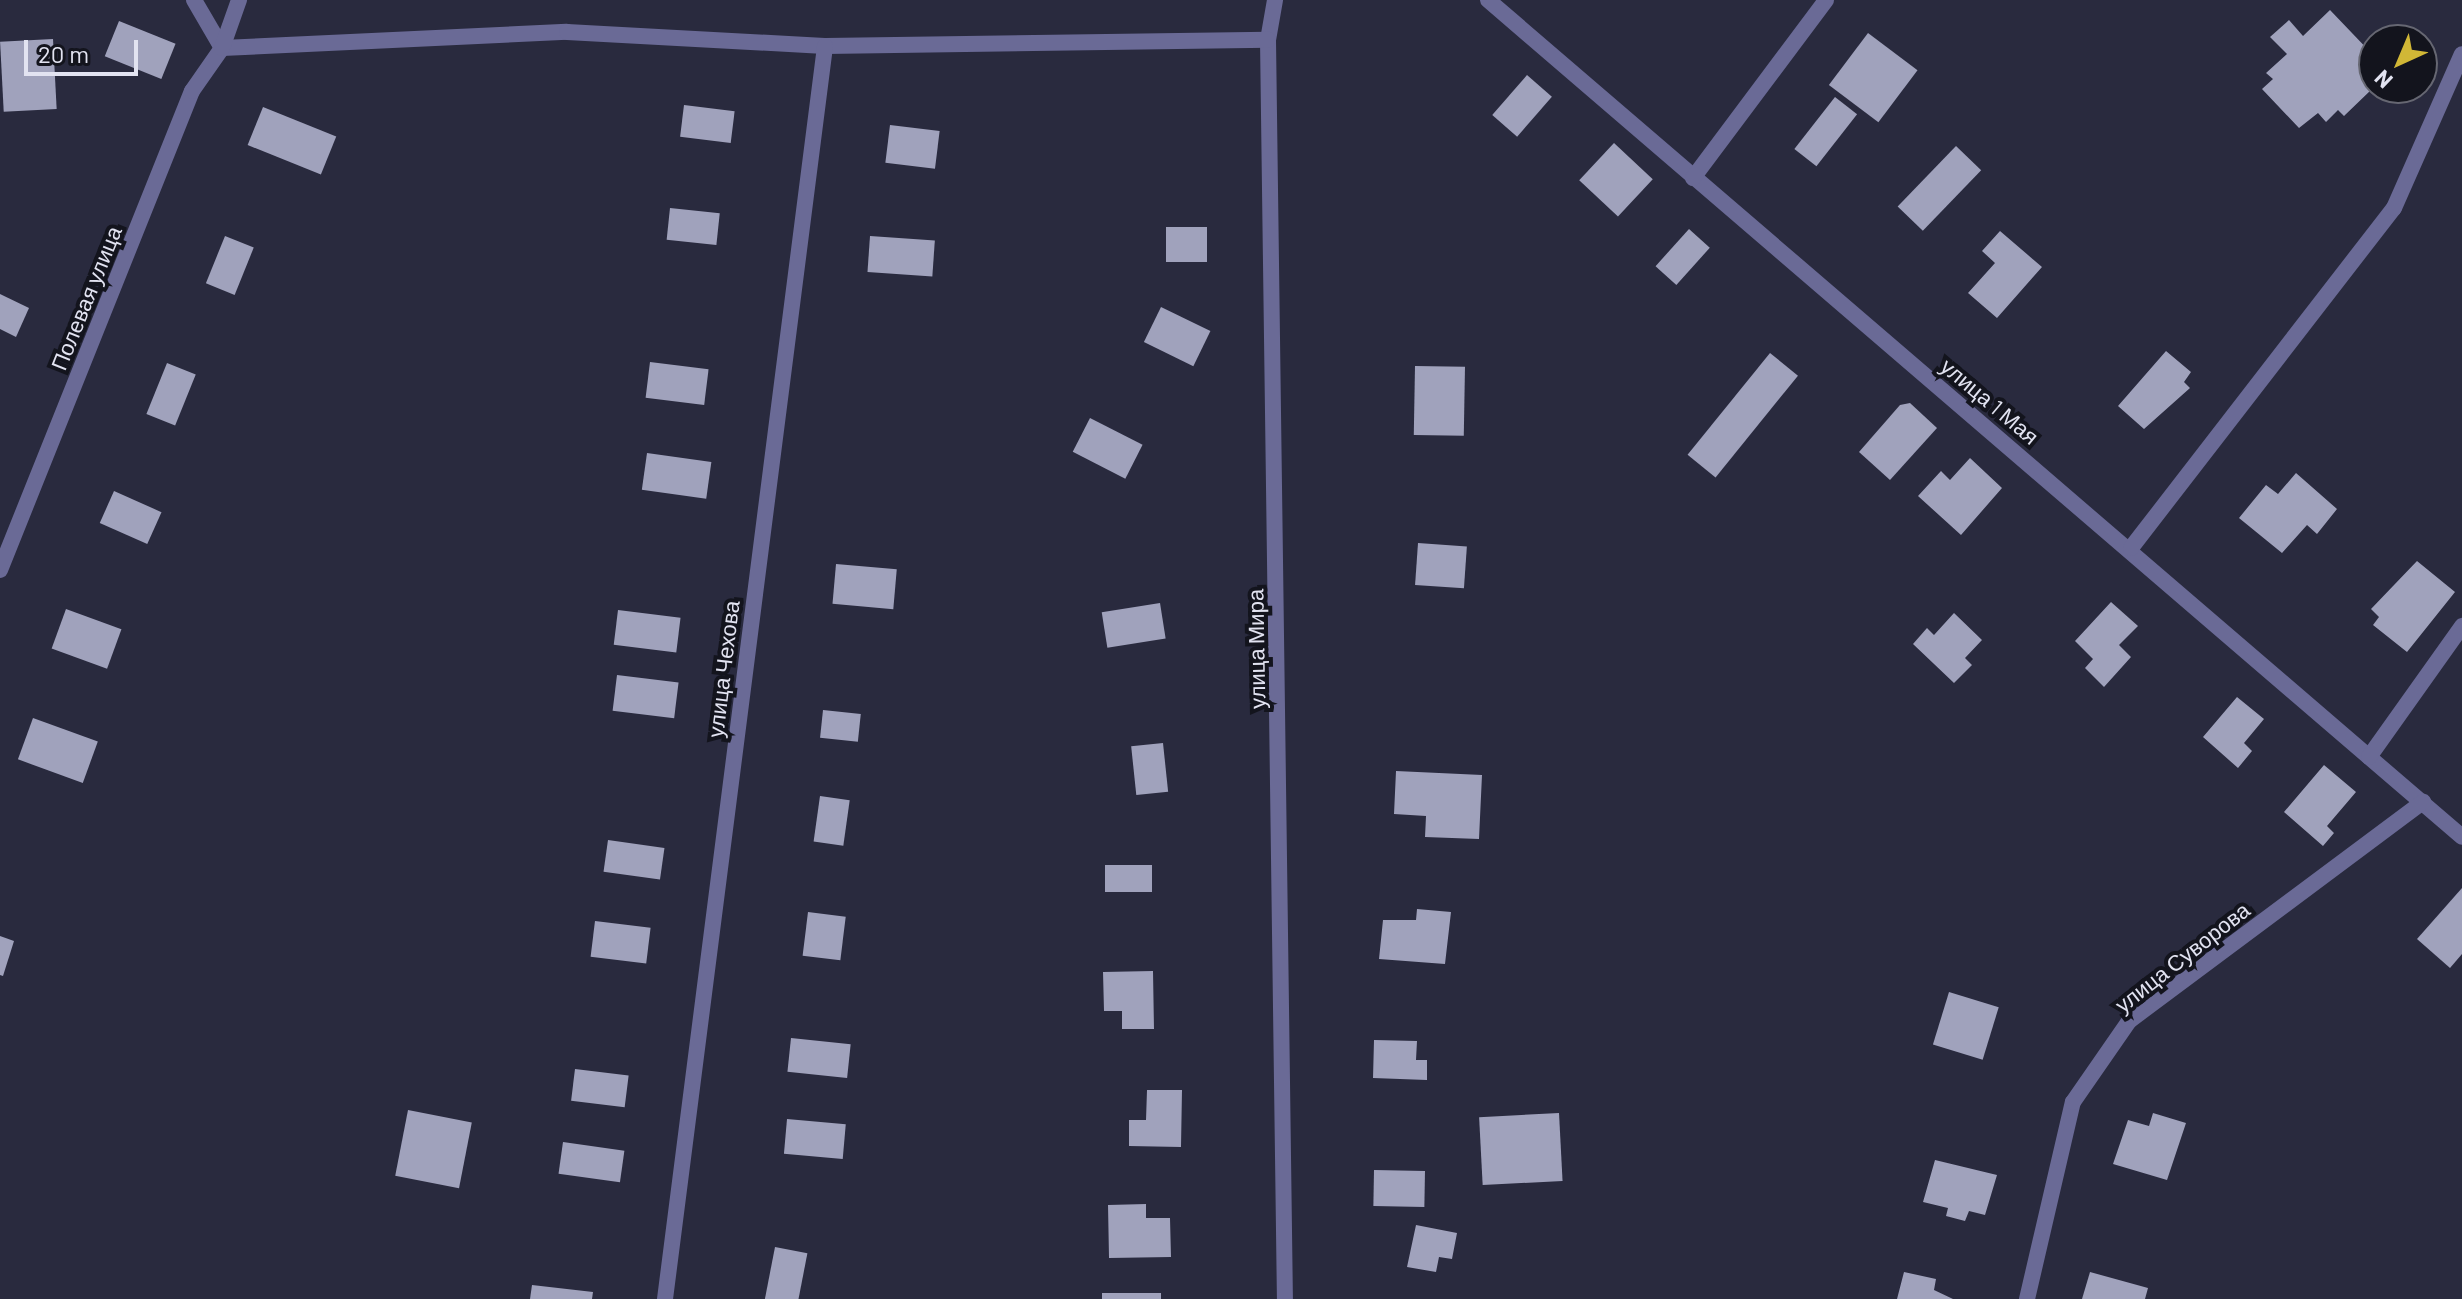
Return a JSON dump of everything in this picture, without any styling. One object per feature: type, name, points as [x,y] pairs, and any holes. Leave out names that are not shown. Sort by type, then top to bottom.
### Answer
[{"type":"street","points":[[194,0],[222,48],[567,32],[825,46],[1268,40]]},
{"type":"street","name":"Полевая улица","points":[[0,570],[192,91],[222,48],[239,0]]},
{"type":"street","name":"улица Мира","points":[[1275,0],[1268,40],[1285,1299]]},
{"type":"street","name":"улица 1 Мая","points":[[1488,0],[1693,178],[2131,548],[2462,837]]},
{"type":"street","points":[[1693,178],[1826,0]]},
{"type":"street","name":"улица Чехова","points":[[665,1299],[825,46]]},
{"type":"street","points":[[2131,548],[2394,208],[2462,54]]},
{"type":"street","points":[[2369,757],[2462,626]]},
{"type":"street","name":"улица Суворова","points":[[2027,1299],[2073,1102],[2129,1021],[2423,802]]},
{"type":"building","points":[[2330,10],[2358,39],[2358,103],[2344,116],[2338,110],[2326,122],[2318,113],[2299,128],[2262,89],[2273,79],[2266,73],[2287,54],[2270,37],[2289,20],[2303,36]]},
{"type":"building","points":[[119,21],[176,44],[161,79],[105,56]]},
{"type":"building","points":[[1868,33],[1918,70],[1878,122],[1829,85]]},
{"type":"building","points":[[53,39],[57,109],[4,112],[0,42]]},
{"type":"building","points":[[1527,75],[1552,97],[1517,137],[1492,115]]},
{"type":"building","points":[[1835,97],[1857,114],[1816,166],[1794,149]]},
{"type":"building","points":[[684,105],[735,111],[731,143],[680,137]]},
{"type":"building","points":[[263,107],[336,137],[321,175],[248,145]]},
{"type":"building","points":[[890,125],[940,131],[935,169],[885,163]]},
{"type":"building","points":[[1614,143],[1653,179],[1618,216],[1579,180]]},
{"type":"building","points":[[1956,146],[1981,170],[1923,231],[1898,206]]},
{"type":"building","points":[[670,208],[720,213],[716,245],[667,240]]},
{"type":"building","points":[[1166,227],[1207,227],[1207,262],[1166,262]]},
{"type":"building","points":[[1689,229],[1710,248],[1676,285],[1656,266]]},
{"type":"building","points":[[2000,231],[2042,267],[1997,318],[1968,293],[1995,263],[1982,251]]},
{"type":"building","points":[[225,236],[254,248],[235,295],[206,283]]},
{"type":"building","points":[[870,236],[935,241],[932,276],[867,272]]},
{"type":"building","points":[[0,294],[29,308],[16,337],[0,329]]},
{"type":"building","points":[[1161,307],[1210,331],[1193,366],[1144,342]]},
{"type":"building","points":[[2166,351],[2191,372],[2184,382],[2190,388],[2144,429],[2118,406]]},
{"type":"building","points":[[1770,353],[1798,376],[1716,477],[1688,455]]},
{"type":"building","points":[[650,362],[709,369],[704,405],[646,398]]},
{"type":"building","points":[[167,363],[196,375],[175,426],[146,414]]},
{"type":"building","points":[[1415,366],[1465,367],[1464,436],[1414,435]]},
{"type":"building","points":[[1910,403],[1937,428],[1890,480],[1859,452],[1900,405]]},
{"type":"building","points":[[1090,418],[1143,445],[1125,479],[1073,452]]},
{"type":"building","points":[[647,453],[711,462],[706,499],[642,490]]},
{"type":"building","points":[[1970,458],[2002,488],[1961,535],[1918,496],[1941,471],[1950,480]]},
{"type":"building","points":[[2296,473],[2337,509],[2317,534],[2307,525],[2282,553],[2239,518],[2266,485],[2278,494]]},
{"type":"building","points":[[114,491],[162,512],[147,544],[100,523]]},
{"type":"building","points":[[1418,543],[1467,546],[1464,588],[1415,585]]},
{"type":"building","points":[[2417,561],[2455,592],[2407,652],[2373,625],[2379,617],[2371,609]]},
{"type":"building","points":[[836,564],[897,569],[893,609],[833,604]]},
{"type":"building","points":[[2111,602],[2138,626],[2119,645],[2131,657],[2104,687],[2085,668],[2093,659],[2075,641]]},
{"type":"building","points":[[1160,603],[1166,639],[1107,648],[1102,612]]},
{"type":"building","points":[[66,609],[121,629],[107,669],[52,648]]},
{"type":"building","points":[[618,610],[681,618],[676,652],[614,645]]},
{"type":"building","points":[[1954,613],[1982,640],[1965,658],[1972,665],[1954,683],[1913,644],[1927,628],[1934,635]]},
{"type":"building","points":[[617,675],[679,683],[674,718],[613,711]]},
{"type":"building","points":[[2237,697],[2264,719],[2244,743],[2252,751],[2238,768],[2203,737]]},
{"type":"building","points":[[823,710],[861,714],[858,742],[820,738]]},
{"type":"building","points":[[33,718],[98,742],[83,783],[18,759]]},
{"type":"building","points":[[1163,743],[1168,792],[1136,795],[1131,746]]},
{"type":"building","points":[[2324,765],[2356,792],[2327,826],[2334,833],[2323,846],[2284,812]]},
{"type":"building","points":[[1396,771],[1482,775],[1479,839],[1425,837],[1426,816],[1394,814]]},
{"type":"building","points":[[820,796],[850,800],[843,846],[814,842]]},
{"type":"building","points":[[608,840],[664,848],[660,880],[604,872]]},
{"type":"building","points":[[1105,865],[1152,865],[1152,892],[1105,892]]},
{"type":"building","points":[[2462,888],[2462,954],[2450,968],[2417,939]]},
{"type":"building","points":[[1417,909],[1451,912],[1445,964],[1379,959],[1383,920],[1416,920]]},
{"type":"building","points":[[808,912],[846,917],[840,960],[803,956]]},
{"type":"building","points":[[595,921],[651,928],[646,964],[591,957]]},
{"type":"building","points":[[0,936],[14,941],[3,976],[0,975]]},
{"type":"building","points":[[1153,971],[1154,1029],[1122,1029],[1122,1011],[1104,1011],[1103,972]]},
{"type":"building","points":[[1949,992],[1999,1007],[1983,1060],[1933,1045]]},
{"type":"building","points":[[791,1038],[851,1044],[847,1078],[787,1072]]},
{"type":"building","points":[[1374,1040],[1417,1041],[1416,1060],[1427,1060],[1427,1080],[1373,1078]]},
{"type":"building","points":[[575,1069],[629,1076],[625,1107],[571,1101]]},
{"type":"building","points":[[1147,1090],[1182,1090],[1181,1147],[1129,1146],[1129,1120],[1146,1120]]},
{"type":"building","points":[[408,1110],[472,1122],[459,1188],[395,1176]]},
{"type":"building","points":[[1559,1113],[1563,1181],[1483,1185],[1479,1117]]},
{"type":"building","points":[[2153,1113],[2186,1123],[2167,1180],[2113,1164],[2128,1120],[2149,1126]]},
{"type":"building","points":[[787,1119],[846,1124],[843,1159],[784,1154]]},
{"type":"building","points":[[563,1142],[624,1151],[620,1182],[559,1174]]},
{"type":"building","points":[[1935,1160],[1997,1175],[1985,1215],[1969,1211],[1965,1221],[1946,1216],[1948,1208],[1923,1202]]},
{"type":"building","points":[[1374,1170],[1425,1171],[1424,1207],[1373,1206]]},
{"type":"building","points":[[1146,1204],[1146,1218],[1170,1218],[1171,1257],[1109,1258],[1108,1205]]},
{"type":"building","points":[[1416,1225],[1457,1233],[1452,1259],[1439,1257],[1436,1272],[1407,1267]]},
{"type":"building","points":[[775,1247],[807,1253],[799,1299],[765,1299]]},
{"type":"building","points":[[1904,1272],[1936,1279],[1934,1290],[1953,1299],[1897,1299]]},
{"type":"building","points":[[2090,1272],[2148,1288],[2145,1299],[2082,1299]]},
{"type":"building","points":[[532,1285],[593,1292],[592,1299],[530,1299]]},
{"type":"building","points":[[1102,1293],[1161,1293],[1161,1299],[1102,1299]]}]
